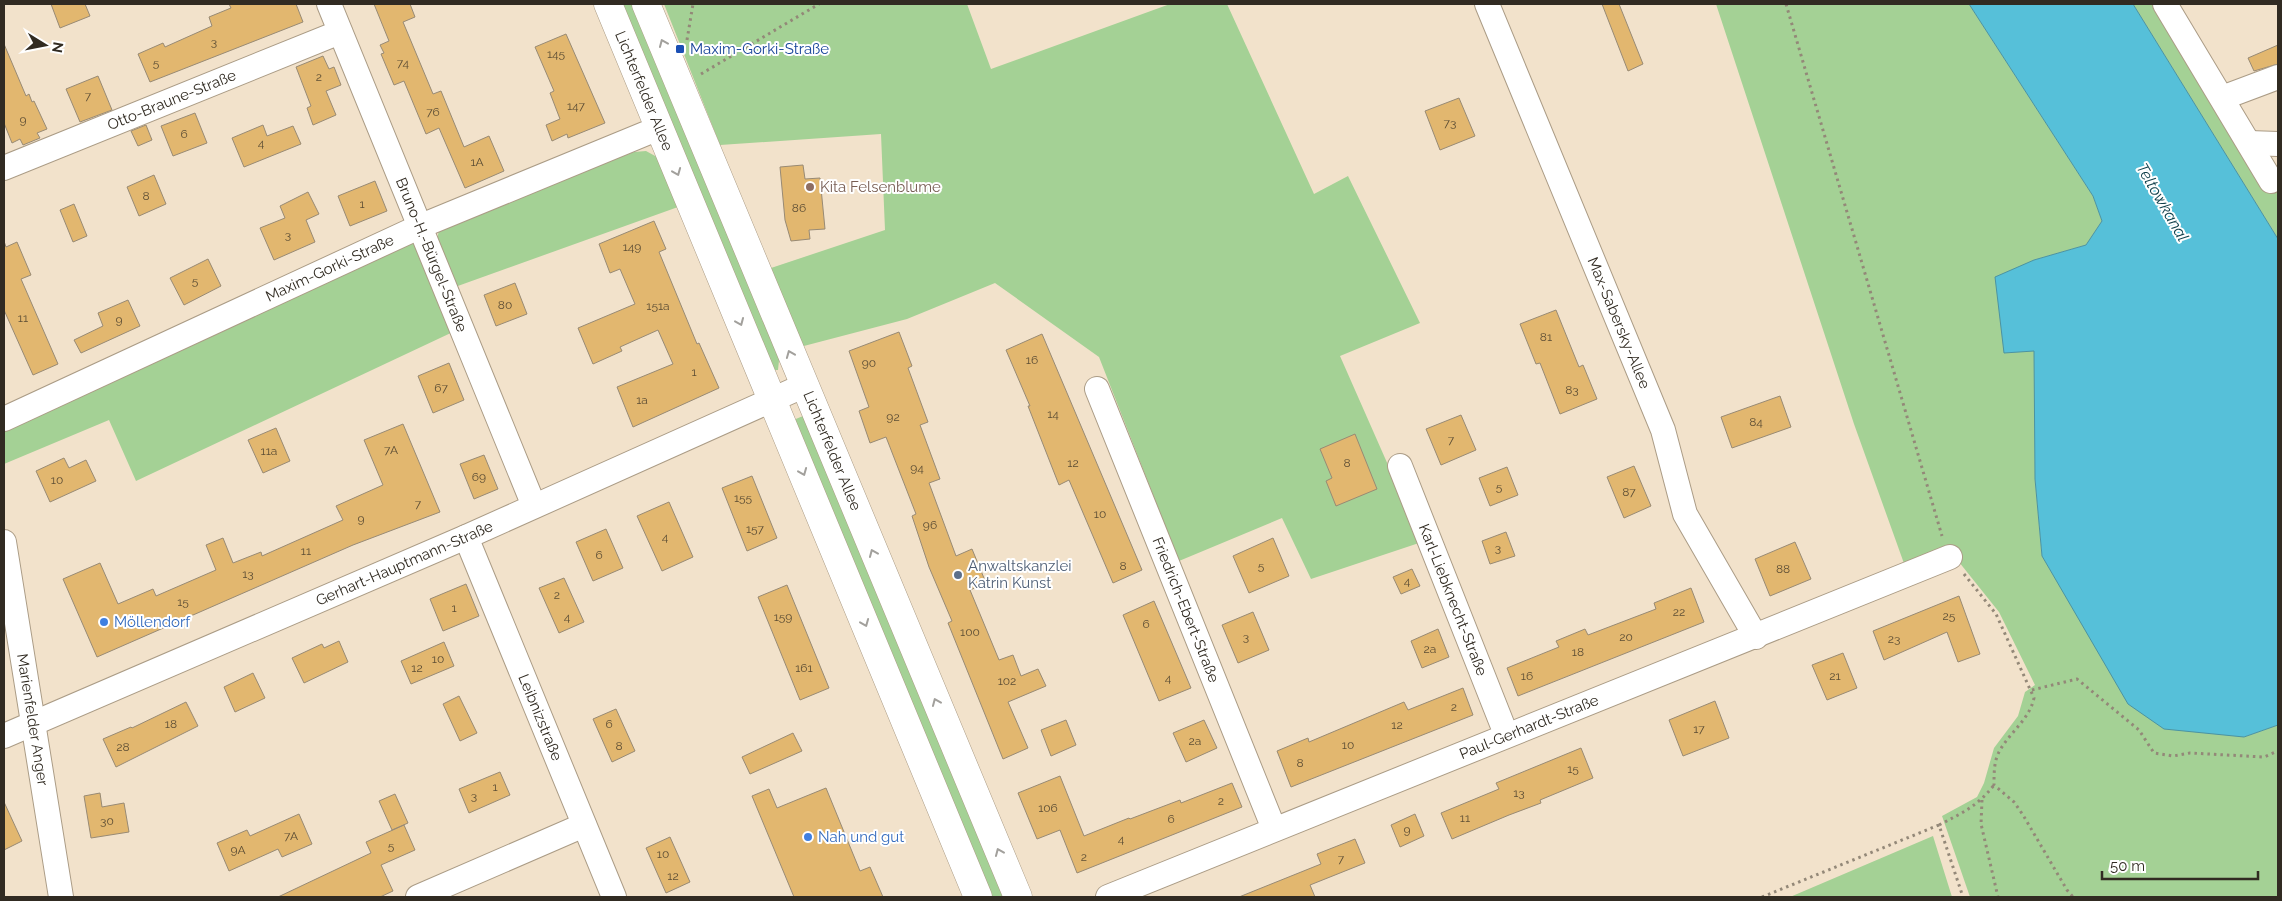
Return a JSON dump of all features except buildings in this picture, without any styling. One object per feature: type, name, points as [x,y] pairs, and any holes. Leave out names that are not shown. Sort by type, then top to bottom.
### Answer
[{"type":"main road","name":"Lichterfelder Allee","points":[[608,4],[978,897]]},
{"type":"main road","name":"Lichterfelder Allee","points":[[646,4],[803,386],[1018,897]]},
{"type":"street","name":"Bruno-H.-Bürgel-Straße","points":[[329,4],[534,506]]},
{"type":"street","name":"Max-Sabersky-Allee","points":[[1487,4],[1663,430],[1684,514],[1756,637]]},
{"type":"street","points":[[2165,4],[2249,143],[2271,170]]},
{"type":"street","name":"Otto-Braune-Straße","points":[[4,168],[340,32]]},
{"type":"street","points":[[2222,98],[2278,77]]},
{"type":"street","name":"Maxim-Gorki-Straße","points":[[4,419],[421,226],[659,128]]},
{"type":"street","points":[[2249,143],[2278,144]]},
{"type":"street","name":"Gerhart-Hauptmann-Straße","points":[[4,736],[466,537],[803,386]]},
{"type":"street","name":"Friedrich-Ebert-Straße","points":[[1097,389],[1274,830]]},
{"type":"street","name":"Karl-Liebknecht-Straße","points":[[1400,466],[1506,734]]},
{"type":"street","name":"Leibnizstraße","points":[[466,537],[614,897]]},
{"type":"street","name":"Marienfelder Anger","points":[[4,542],[61,897]]},
{"type":"street","name":"Paul-Gerhardt-Straße","points":[[1108,897],[1506,734],[1756,637],[1950,557]]},
{"type":"street","points":[[418,897],[584,825]]},
{"type":"path","points":[[679,83],[693,79],[819,4]]},
{"type":"path","points":[[1762,897],[1939,825],[1982,800],[1994,785],[1994,771],[1998,753],[2032,709],[2034,698],[1996,614],[1950,557],[1933,510],[1786,4]]},
{"type":"path","points":[[2032,690],[2076,679],[2139,730],[2154,753],[2173,756],[2190,753],[2264,757],[2278,751]]},
{"type":"path","points":[[1994,785],[2014,802],[2023,814],[2067,890],[2073,897]]},
{"type":"path","points":[[1982,800],[1981,824],[1998,897]]},
{"type":"path","points":[[1939,825],[1963,897]]},
{"type":"green space","points":[[621,4],[637,4],[780,351],[778,370],[774,370]]},
{"type":"green space","points":[[664,4],[967,4],[991,69],[1170,4],[1227,4],[1314,194],[1348,176],[1420,323],[1340,356],[1422,542],[1311,579],[1282,518],[1179,561],[1099,357],[995,283],[907,319],[800,347],[768,269],[885,230],[881,134],[720,145]]},
{"type":"green space","points":[[1716,4],[1969,4],[2093,196],[2102,221],[2086,245],[2034,260],[2035,479],[2042,556],[2083,623],[2244,737],[2278,725],[2278,897],[1970,897],[1942,816],[1977,797],[1984,783],[1994,748],[2018,716],[2025,692],[2035,685],[1999,612],[1951,552],[1906,569],[1854,424]]},
{"type":"green space","points":[[2133,4],[2177,4],[2278,168],[2278,239]]},
{"type":"green space","points":[[646,151],[657,157],[678,207],[455,287],[439,248],[438,240],[442,226],[634,152]]},
{"type":"green space","points":[[407,239],[418,242],[455,331],[136,481],[109,420],[4,464],[4,425]]},
{"type":"green space","points":[[803,416],[1006,897],[991,897],[791,421]]},
{"type":"green space","points":[[1933,836],[1952,897],[1790,897]]},
{"type":"water","name":"Teltowkanal","points":[[1969,4],[2133,4],[2278,239],[2278,725],[2244,737],[2164,729],[2128,704],[2042,556],[2035,479],[2034,351],[2004,353],[1995,277],[2034,260],[2086,245],[2102,221],[2093,196]]},
{"type":"place","name":"Maxim-Gorki-Straße","points":[[680,49]]},
{"type":"place","name":"Kita Felsenblume","points":[[810,187]]},
{"type":"place","name":"Anwaltskanzlei Katrin Kunst","points":[[958,575]]},
{"type":"place","name":"Möllendorf","points":[[104,622]]},
{"type":"place","name":"Nah und gut","points":[[808,837]]}]
